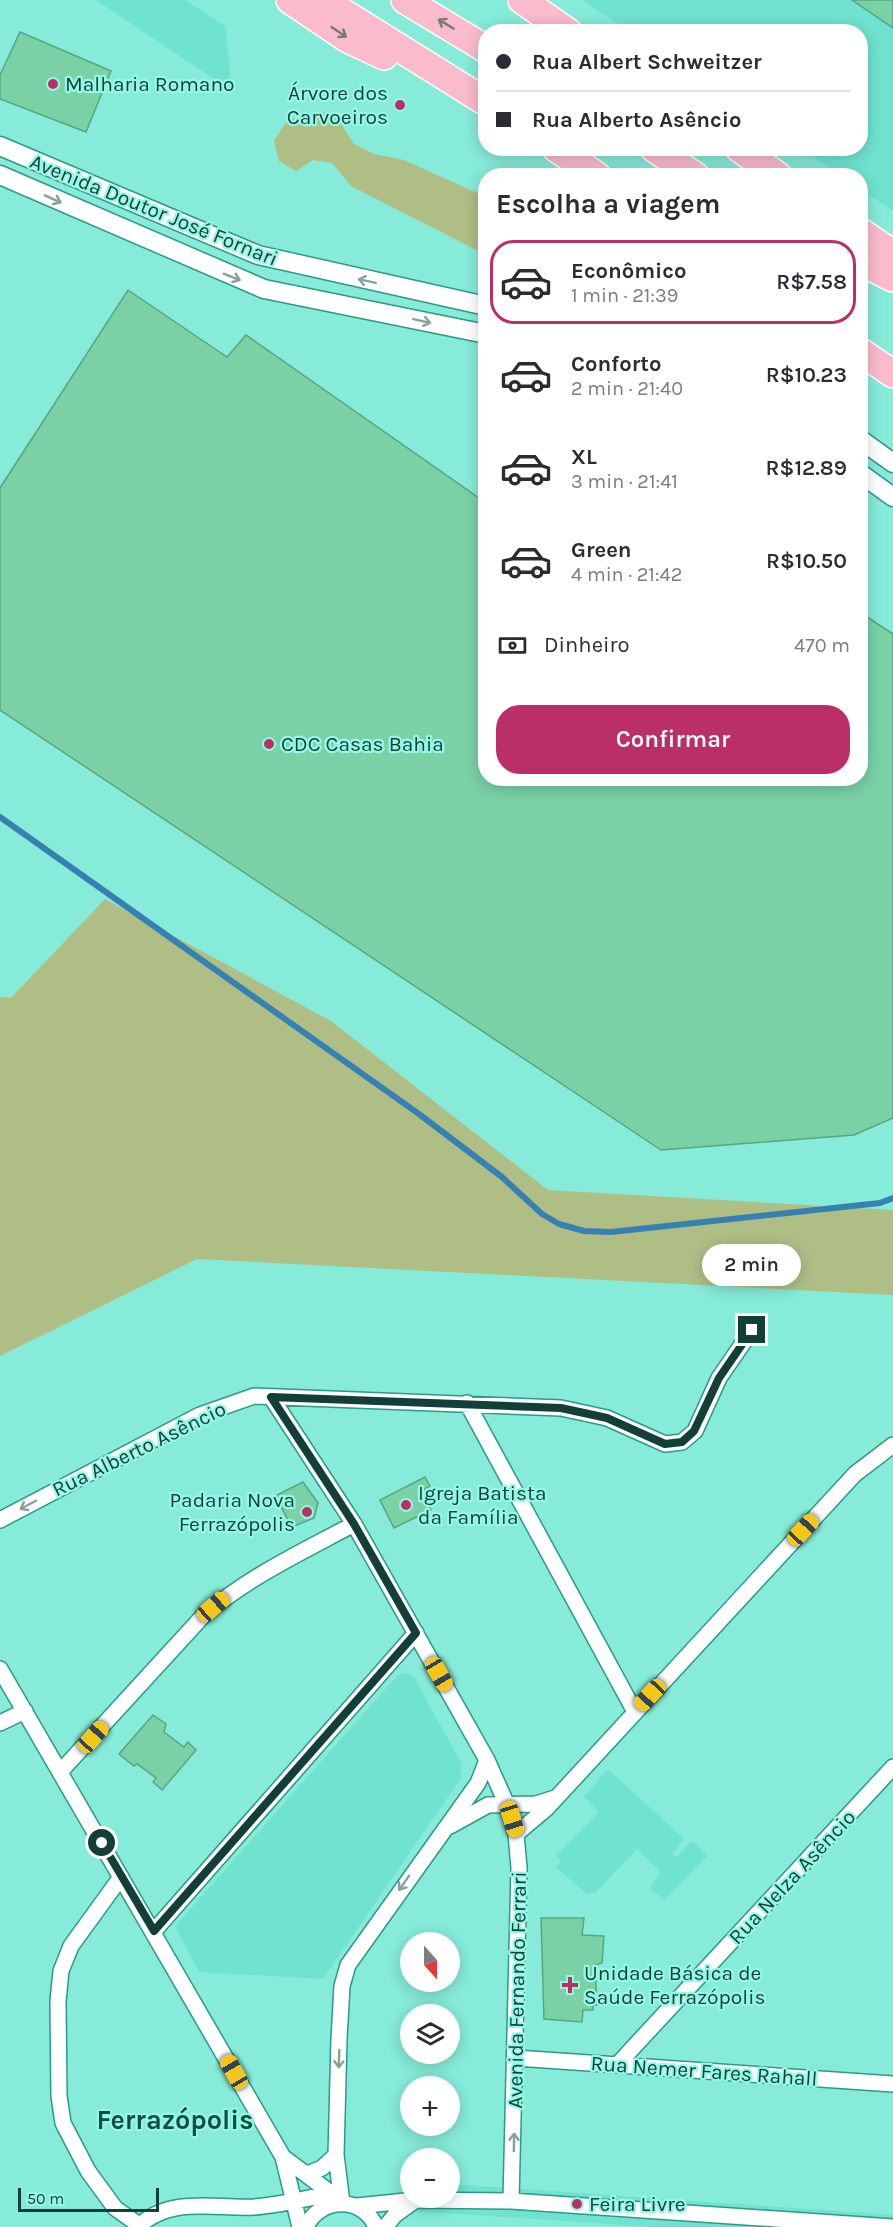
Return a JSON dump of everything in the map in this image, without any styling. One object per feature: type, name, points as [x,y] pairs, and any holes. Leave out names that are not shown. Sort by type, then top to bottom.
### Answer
[{"type":"highway","points":[[290,0],[348,39],[405,66],[442,75]]},
{"type":"highway","points":[[323,0],[478,97]]},
{"type":"highway","points":[[405,0],[478,44]]},
{"type":"highway","points":[[522,0],[556,24]]},
{"type":"highway","points":[[568,156],[585,168]]},
{"type":"highway","points":[[666,156],[683,168]]},
{"type":"highway","points":[[750,156],[767,168]]},
{"type":"highway","points":[[868,237],[893,254]]},
{"type":"highway","points":[[868,266],[893,278]]},
{"type":"highway","points":[[868,357],[893,374]]},
{"type":"street","name":"Avenida Doutor José Fornari","points":[[0,146],[258,255],[478,304]]},
{"type":"street","name":"Avenida Doutor José Fornari","points":[[0,175],[264,289],[478,332]]},
{"type":"street","points":[[868,445],[893,463]]},
{"type":"street","points":[[868,479],[893,497]]},
{"type":"street","name":"Rua Alberto Asêncio","points":[[0,1520],[200,1415],[254,1396],[561,1408],[592,1413],[665,1444],[682,1442],[694,1431],[719,1378],[752,1330]]},
{"type":"street","name":"Avenida Fernando Ferrari","points":[[271,1397],[354,1524],[416,1633],[487,1760],[507,1805],[516,1834],[519,1868],[511,2201]]},
{"type":"street","points":[[467,1403],[635,1712]]},
{"type":"street","points":[[516,1834],[556,1798],[855,1474],[893,1445]]},
{"type":"street","points":[[62,1771],[216,1605],[283,1562],[354,1524]]},
{"type":"street","points":[[154,1931],[416,1633]]},
{"type":"street","points":[[0,1669],[62,1771],[283,2157],[300,2227]]},
{"type":"street","points":[[0,1723],[25,1711]]},
{"type":"street","points":[[343,2201],[336,2155],[342,1986],[348,1965],[477,1783],[487,1760]]},
{"type":"street","name":"Rua Nelza Asêncio","points":[[617,2066],[893,1767]]},
{"type":"street","points":[[874,1790],[893,1789]]},
{"type":"street","points":[[438,1835],[480,1808],[536,1804],[556,1798]]},
{"type":"street","points":[[121,1877],[71,1946],[61,1971],[58,2001],[59,2096],[63,2123],[88,2171],[115,2208],[138,2226],[154,2214],[170,2208],[252,2207],[294,2200],[400,2200]]},
{"type":"street","name":"Rua Nemer Fares Rahall","points":[[516,2058],[893,2084]]},
{"type":"street","points":[[307,2174],[322,2168],[336,2155]]},
{"type":"street","points":[[283,2157],[343,2201],[369,2216],[376,2227]]},
{"type":"street","points":[[460,2200],[511,2201],[893,2227]]},
{"type":"street","points":[[306,2227],[318,2211],[343,2201]]},
{"type":"street","points":[[385,2227],[404,2208]]},
{"type":"shaded area","points":[[96,0],[185,0],[225,26],[232,91]]},
{"type":"shaded area","points":[[582,0],[893,0],[893,211],[868,194],[868,168],[830,168],[812,156],[868,156],[868,24],[618,24]]},
{"type":"shaded area","points":[[324,112],[338,119],[354,144],[374,154],[404,160],[478,193],[478,251],[351,186],[332,163],[313,160],[296,171],[279,161],[274,141],[288,119],[312,117]]},
{"type":"shaded area","points":[[105,899],[331,1021],[548,1190],[893,1210],[893,1295],[197,1259],[0,1356],[0,997],[11,998]]},
{"type":"shaded area","points":[[405,1673],[414,1677],[461,1763],[461,1778],[323,1979],[199,1972],[175,1926],[397,1676]]},
{"type":"shaded area","points":[[608,1769],[684,1839],[672,1854],[677,1857],[692,1841],[707,1856],[664,1900],[650,1888],[661,1872],[637,1849],[596,1892],[587,1894],[556,1867],[561,1861],[556,1855],[599,1812],[584,1797]]},
{"type":"shaded area","name":"Feira Livre","points":[[460,2185],[893,2215],[893,2227],[654,2227],[412,2211],[412,2208],[460,2208]]},
{"type":"building","points":[[852,0],[893,0],[893,28]]},
{"type":"building","name":"Malharia Romano","points":[[20,32],[111,71],[86,132],[0,99],[0,75]]},
{"type":"building","name":"CDC Casas Bahia","points":[[128,290],[227,357],[246,335],[478,497],[478,786],[868,786],[868,618],[893,634],[893,1118],[854,1135],[661,1150],[0,710],[0,488]]},
{"type":"building","name":"Igreja Batista da Família","points":[[425,1477],[430,1486],[422,1491],[431,1510],[394,1528],[380,1500]]},
{"type":"building","points":[[303,1482],[318,1503],[314,1518],[292,1527],[275,1496]]},
{"type":"building","points":[[153,1715],[166,1724],[164,1732],[184,1747],[188,1742],[196,1750],[162,1790],[153,1782],[156,1778],[137,1764],[134,1766],[119,1754]]},
{"type":"building","name":"Unidade Básica de Saúde Ferrazópolis","points":[[541,1918],[584,1918],[582,1935],[604,1936],[602,1963],[595,1965],[597,2005],[593,2005],[593,2010],[583,2010],[582,2022],[544,2019]]},
{"type":"waterway","points":[[0,817],[419,1114],[502,1177],[542,1214],[559,1224],[584,1231],[611,1232],[880,1203],[893,1198]]},
{"type":"place","name":"Malharia Romano","points":[[53,84]]},
{"type":"place","name":"Árvore dos Carvoeiros","points":[[400,105]]},
{"type":"place","name":"CDC Casas Bahia","points":[[269,744]]},
{"type":"place","name":"Igreja Batista da Família","points":[[406,1505]]},
{"type":"place","name":"Padaria Nova Ferrazópolis","points":[[307,1512]]},
{"type":"place","name":"Unidade Básica de Saúde Ferrazópolis","points":[[570,1985]]},
{"type":"place","name":"Feira Livre","points":[[577,2204]]},
{"type":"district","name":"Ferrazópolis","points":[[175,2120]]},
{"type":"route","points":[[102,1843],[154,1931],[416,1633],[354,1524],[271,1397],[561,1408],[592,1413],[656,1441],[673,1444],[682,1442],[694,1431],[719,1378],[752,1330]]}]
